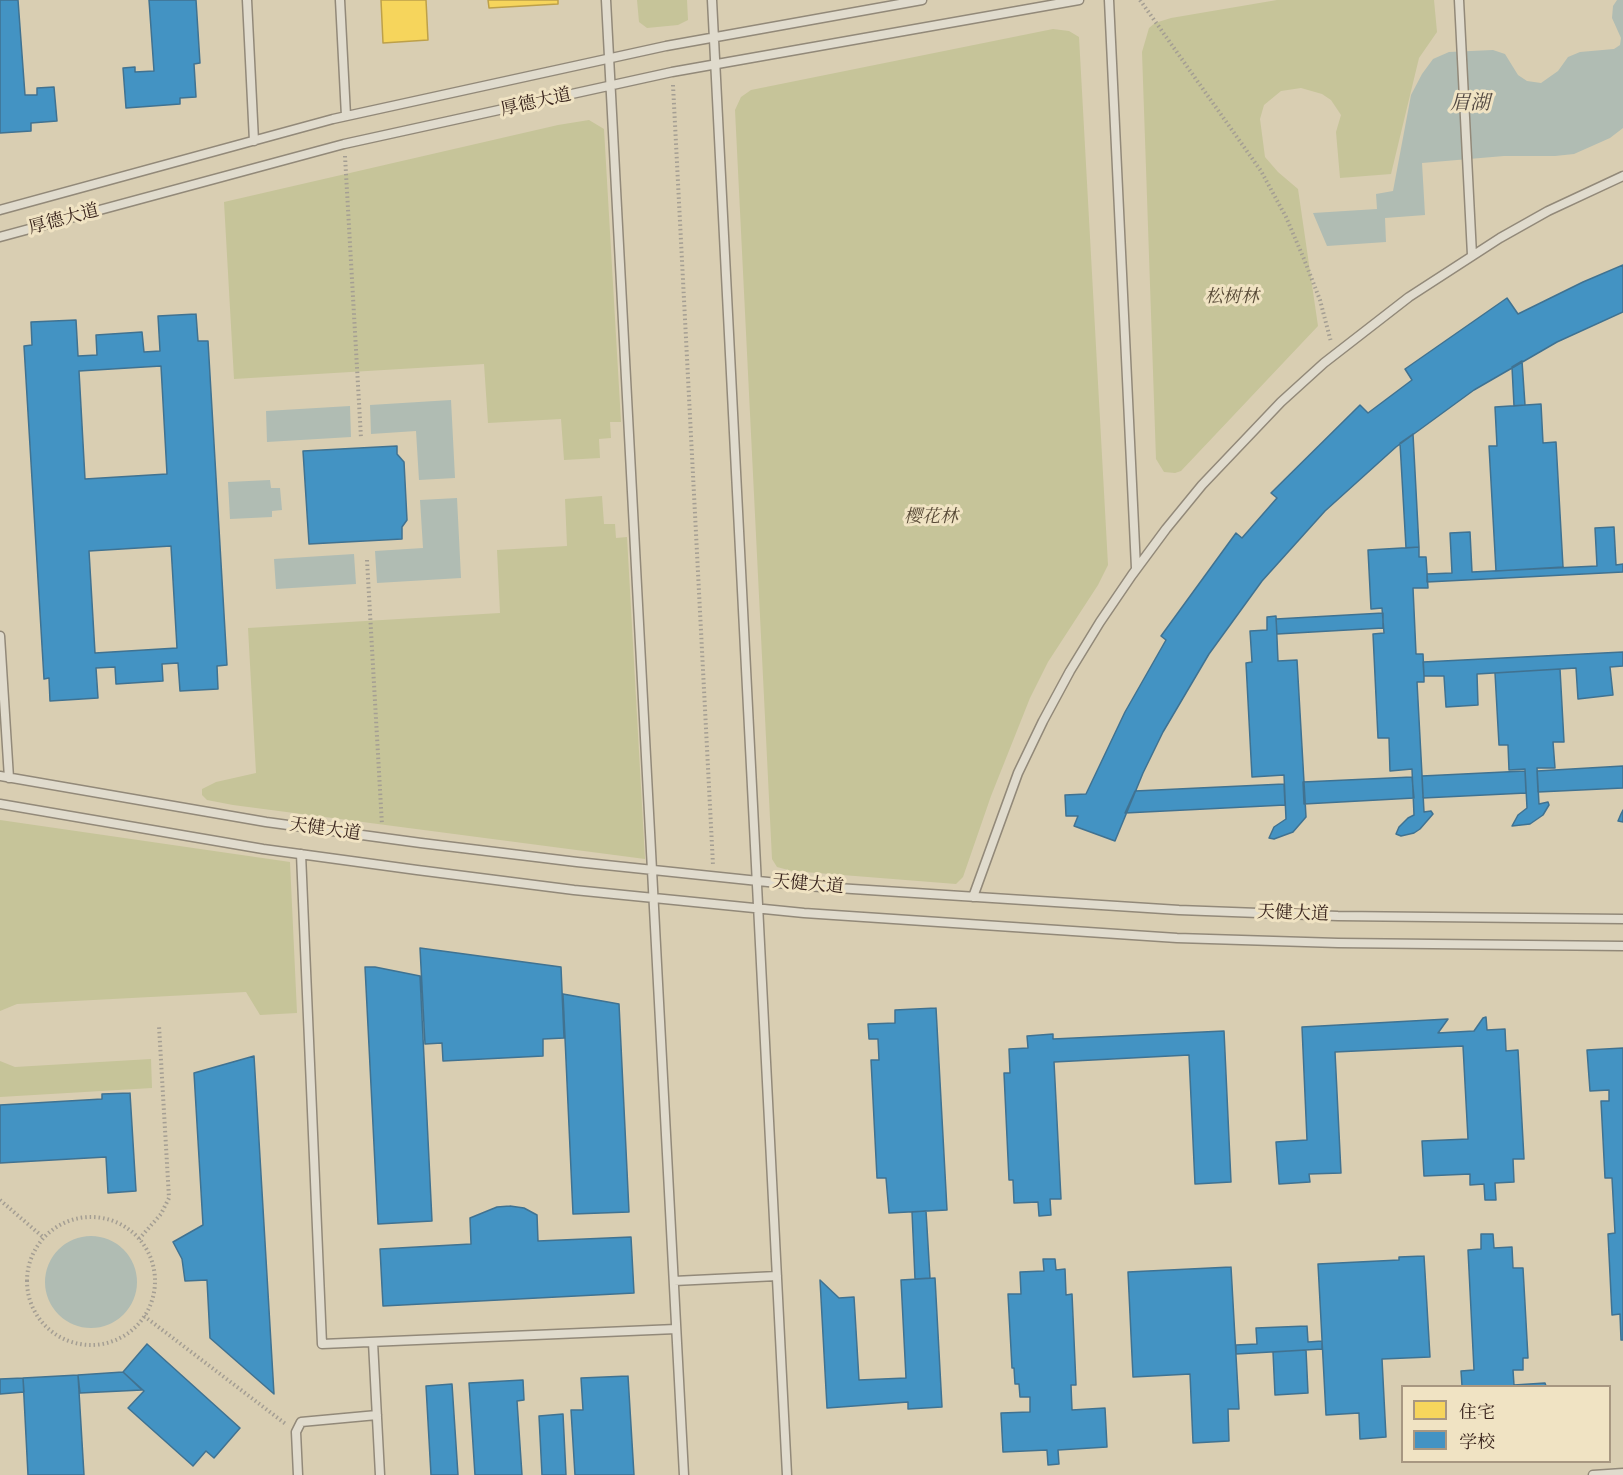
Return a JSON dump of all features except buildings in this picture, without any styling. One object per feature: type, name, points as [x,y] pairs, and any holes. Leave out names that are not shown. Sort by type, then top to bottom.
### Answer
[{"type":"lane","points":[[247,0],[254,141]]},
{"type":"lane","points":[[340,0],[346,116]]},
{"type":"lane","points":[[606,0],[684,1475]]},
{"type":"lane","points":[[712,0],[787,1475]]},
{"type":"lane","name":"厚德大道","points":[[0,210],[346,116],[609,59],[922,0]]},
{"type":"lane","name":"厚德大道","points":[[0,237],[344,144],[672,72],[1054,2],[1079,0]]},
{"type":"lane","points":[[1109,0],[1136,568]]},
{"type":"lane","points":[[1459,0],[1472,255]]},
{"type":"lane","points":[[973,897],[1018,773],[1043,721],[1100,622],[1136,568],[1195,493],[1281,402],[1335,355],[1409,297],[1472,255],[1548,211],[1623,176]]},
{"type":"lane","points":[[0,636],[4,777]]},
{"type":"lane","name":"天健大道","points":[[4,777],[255,820],[383,838],[757,880],[1179,910],[1316,915],[1623,919]]},
{"type":"lane","name":"天健大道","points":[[0,804],[121,826],[301,854],[574,890],[758,908],[1177,938],[1361,944],[1623,946]]},
{"type":"lane","points":[[301,854],[322,1344],[676,1329]]},
{"type":"lane","points":[[674,1281],[777,1276]]},
{"type":"lane","points":[[373,1342],[380,1475]]},
{"type":"lane","points":[[298,1475],[296,1432],[301,1422],[377,1415]]},
{"type":"lane","points":[[1593,1475],[1623,1473]]},
{"type":"path","points":[[1140,0],[1261,171],[1304,259],[1320,300],[1335,355]]},
{"type":"path","points":[[672,72],[713,876]]},
{"type":"path","points":[[344,144],[361,438]]},
{"type":"path","points":[[367,560],[383,838]]},
{"type":"path","points":[[139,1239],[161,1214],[169,1198],[159,1026]]},
{"type":"path","points":[[0,1200],[44,1238]]},
{"type":"path","points":[[95,1217],[122,1226],[139,1239],[147,1251],[154,1275],[153,1299],[133,1330],[123,1337],[99,1345],[72,1343],[48,1329],[38,1318],[28,1291],[27,1277],[35,1250],[44,1238],[67,1222],[95,1217]]},
{"type":"path","points":[[144,1316],[296,1432]]},
{"type":"green space","points":[[637,0],[687,0],[688,20],[678,25],[647,28],[639,22]]},
{"type":"green space","name":"松树林","points":[[1277,0],[1434,0],[1437,32],[1419,58],[1391,174],[1340,178],[1336,132],[1341,115],[1331,100],[1322,94],[1301,88],[1281,91],[1264,105],[1260,119],[1265,157],[1298,189],[1318,326],[1181,471],[1164,472],[1156,459],[1142,52],[1149,28],[1155,23],[1171,18]]},
{"type":"green space","name":"樱花林","points":[[1053,29],[1069,31],[1079,37],[1108,565],[1098,585],[1048,662],[1030,698],[991,796],[963,877],[956,884],[792,871],[777,867],[772,859],[735,110],[741,97],[751,90]]},
{"type":"green space","points":[[589,120],[604,129],[621,422],[610,422],[611,438],[599,439],[600,458],[564,460],[561,419],[488,423],[484,364],[234,379],[224,202],[558,125]]},
{"type":"green space","points":[[602,496],[604,524],[615,524],[616,538],[627,537],[645,859],[233,805],[207,800],[202,795],[202,789],[216,782],[256,773],[248,628],[500,613],[497,550],[567,546],[565,499]]},
{"type":"green space","points":[[0,820],[290,862],[297,1013],[260,1015],[246,992],[17,1004],[0,1011]]},
{"type":"green space","points":[[151,1059],[152,1088],[0,1097],[0,1061],[15,1067]]},
{"type":"water","name":"眉湖","points":[[1617,0],[1623,0],[1623,128],[1610,138],[1574,154],[1504,156],[1422,163],[1425,215],[1385,218],[1386,242],[1327,246],[1313,213],[1377,209],[1376,194],[1393,191],[1411,95],[1433,59],[1449,52],[1493,50],[1505,54],[1518,75],[1527,81],[1541,83],[1558,71],[1568,57],[1580,52],[1614,49],[1620,45],[1621,38],[1612,18],[1613,6]]},
{"type":"water","points":[[451,400],[455,478],[419,480],[416,431],[371,434],[370,405]]},
{"type":"water","points":[[350,406],[351,437],[267,442],[266,411]]},
{"type":"water","points":[[270,480],[271,488],[280,488],[282,510],[272,511],[272,517],[230,519],[228,482]]},
{"type":"water","points":[[457,498],[461,578],[377,583],[375,551],[423,548],[420,500]]},
{"type":"water","points":[[354,554],[356,584],[276,589],[274,559]]},
{"type":"water","points":[[82,1236],[100,1236],[117,1243],[130,1256],[137,1273],[137,1291],[130,1308],[117,1321],[100,1328],[82,1328],[65,1321],[52,1308],[45,1291],[45,1273],[52,1256],[65,1243]]}]
